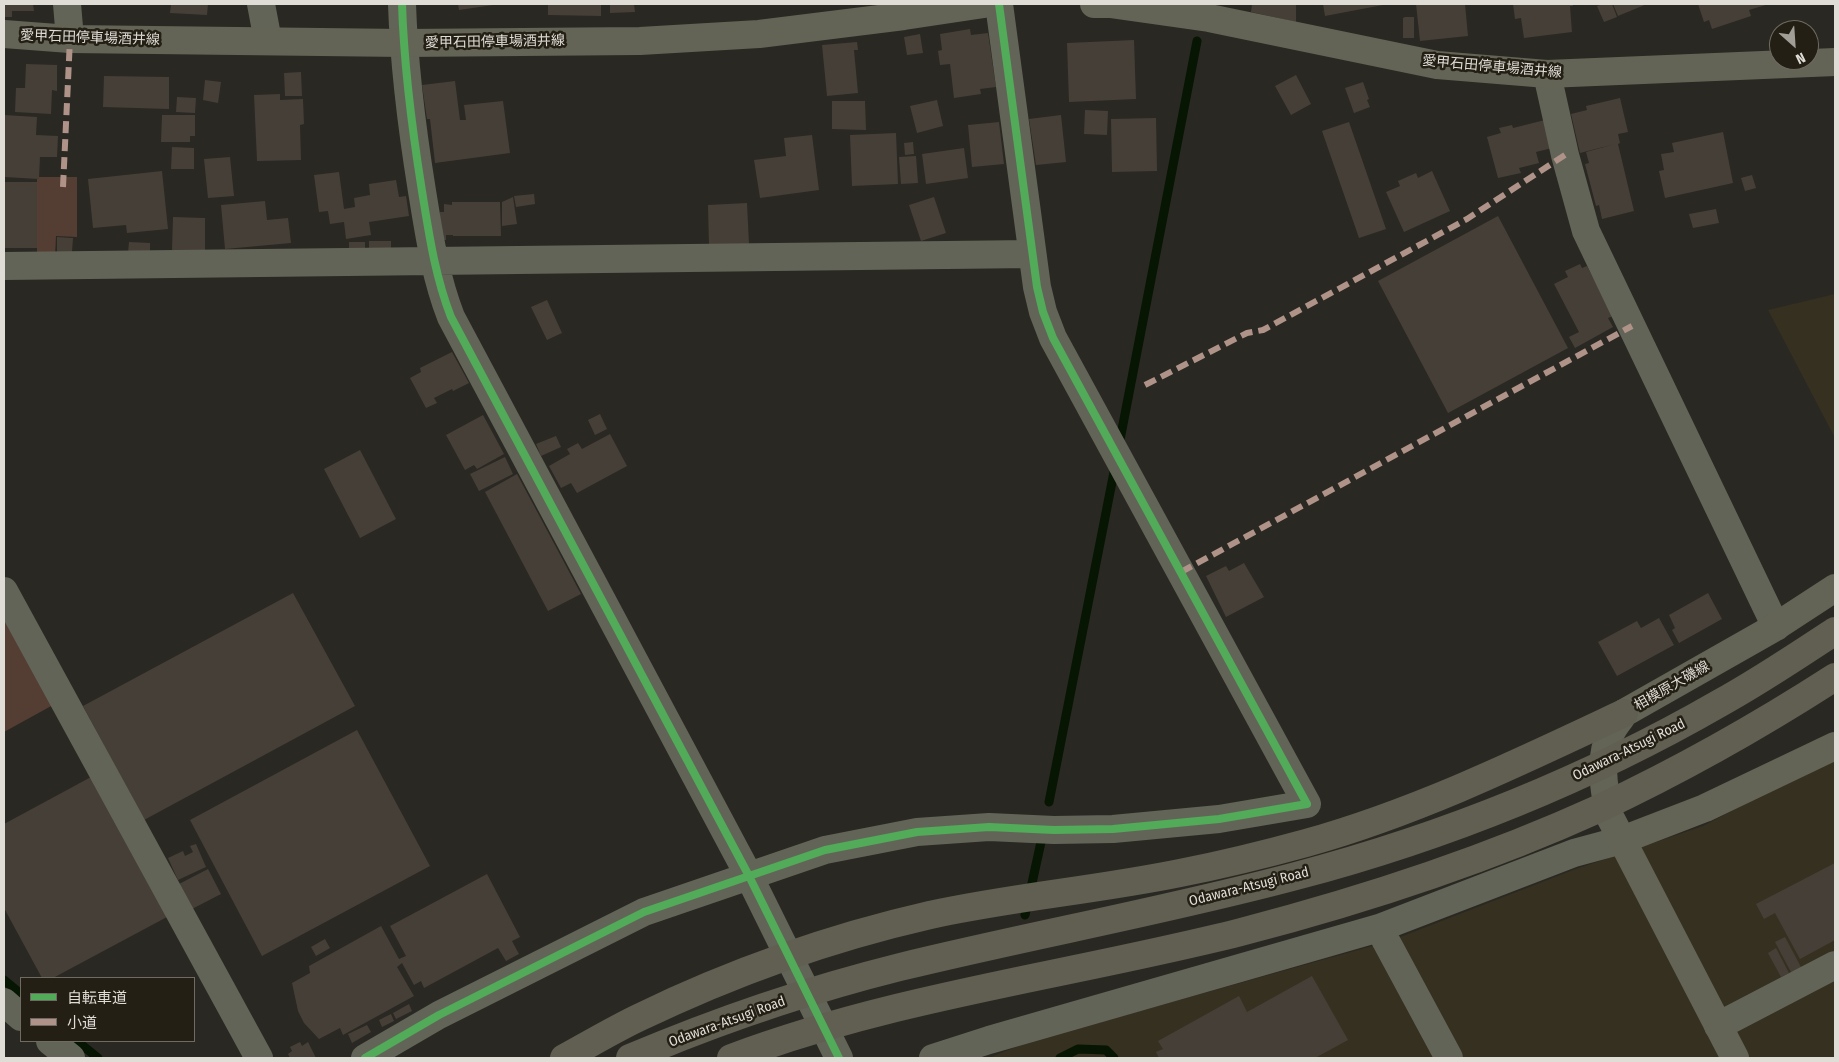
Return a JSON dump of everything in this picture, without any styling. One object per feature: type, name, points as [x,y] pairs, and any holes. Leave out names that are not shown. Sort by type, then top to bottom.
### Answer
[{"type":"highway","name":"Odawara-Atsugi Road","points":[[630,1058],[768,1006],[824,988],[898,968],[1298,876],[1443,831],[1578,776],[1654,739],[1784,665],[1835,631]]},
{"type":"highway","points":[[1800,700],[1835,677]]},
{"type":"highway","points":[[731,1058],[776,1041],[844,1021],[911,1004],[1240,932],[1381,892],[1520,841],[1598,808],[1739,735],[1835,682]]},
{"type":"highway","points":[[564,1058],[638,1018],[758,966],[871,930],[930,915],[1180,873],[1306,843],[1442,797],[1624,713]]},
{"type":"main road","name":"愛甲石田停車場酒井線","points":[[4,34],[70,39],[404,43],[640,41],[759,34],[903,10],[984,4]]},
{"type":"main road","name":"愛甲石田停車場酒井線","points":[[1094,4],[1211,11],[1437,65],[1548,74],[1835,62]]},
{"type":"main road","name":"相模原大磯線","points":[[1735,1058],[1610,815],[1603,785],[1604,754],[1610,734],[1624,713],[1776,627],[1835,588]]},
{"type":"main road","points":[[1622,840],[1705,808],[1835,746]]},
{"type":"street","points":[[67,4],[70,39]]},
{"type":"street","points":[[261,4],[268,41]]},
{"type":"street","points":[[402,4],[404,43],[417,161],[433,261],[441,293],[451,317],[749,876],[839,1058]]},
{"type":"street","points":[[365,1058],[439,1015],[644,912],[825,850],[916,832],[989,827],[1054,830],[1113,829],[1218,820],[1307,804],[1053,338],[1043,312],[1032,254],[999,4]]},
{"type":"street","points":[[1548,74],[1565,155],[1586,231],[1776,627]]},
{"type":"street","points":[[4,266],[1032,254]]},
{"type":"street","points":[[4,591],[259,1058]]},
{"type":"street","points":[[933,1058],[989,1040],[1379,928],[1574,852],[1622,840]]},
{"type":"street","points":[[1379,928],[1449,1058]]},
{"type":"street","points":[[1718,1026],[1835,965]]},
{"type":"street","points":[[4,1002],[20,1016]]},
{"type":"street","points":[[51,1042],[71,1058]]},
{"type":"shaded area","points":[[39,177],[77,177],[77,237],[56,236],[55,257],[37,257],[37,179]]},
{"type":"shaded area","points":[[1835,294],[1835,438],[1768,310]]},
{"type":"shaded area","points":[[4,612],[53,705],[4,732]]},
{"type":"shaded area","points":[[1835,756],[1835,1058],[989,1058],[1025,1043],[1390,941],[1573,870],[1703,826]]},
{"type":"building","points":[[4,4],[33,4],[34,11],[12,11],[12,17],[4,17]]},
{"type":"building","points":[[171,4],[208,4],[207,15],[170,13]]},
{"type":"building","points":[[458,4],[493,4],[493,5],[459,10]]},
{"type":"building","points":[[548,4],[601,4],[601,16],[548,15]]},
{"type":"building","points":[[610,4],[634,4],[635,12],[610,13]]},
{"type":"building","points":[[1252,4],[1296,4],[1296,22],[1251,12]]},
{"type":"building","points":[[1323,4],[1383,4],[1383,5],[1325,16]]},
{"type":"building","points":[[1416,4],[1465,4],[1468,36],[1420,41]]},
{"type":"building","points":[[1513,4],[1572,4],[1573,6],[1570,6],[1572,32],[1524,38],[1521,18],[1515,19]]},
{"type":"building","points":[[1612,4],[1617,17],[1604,22],[1597,6]]},
{"type":"building","points":[[1613,4],[1647,4],[1618,16]]},
{"type":"building","points":[[1698,4],[1769,4],[1749,10],[1751,16],[1712,29],[1709,20],[1704,22]]},
{"type":"building","points":[[1414,17],[1414,38],[1403,38],[1403,18]]},
{"type":"building","points":[[970,29],[971,35],[988,33],[996,87],[980,89],[981,94],[954,98],[950,64],[940,65],[938,51],[942,50],[940,34]]},
{"type":"building","points":[[920,34],[923,53],[907,55],[904,37]]},
{"type":"building","points":[[1134,40],[1136,99],[1069,102],[1067,43]]},
{"type":"building","points":[[857,42],[858,50],[854,50],[858,93],[827,96],[822,45]]},
{"type":"building","points":[[26,64],[57,65],[57,91],[52,90],[51,114],[15,112],[16,88],[25,88]]},
{"type":"building","points":[[301,72],[302,96],[285,96],[284,73]]},
{"type":"building","points":[[1296,75],[1311,104],[1291,115],[1275,86]]},
{"type":"building","points":[[104,76],[169,77],[169,109],[103,107]]},
{"type":"building","points":[[205,80],[221,82],[218,103],[203,100]]},
{"type":"building","points":[[455,81],[460,120],[466,120],[464,105],[503,101],[510,153],[435,163],[430,119],[427,119],[422,85]]},
{"type":"building","points":[[1363,82],[1370,107],[1354,113],[1345,88]]},
{"type":"building","points":[[280,94],[280,100],[303,99],[304,124],[300,125],[301,160],[257,161],[254,95]]},
{"type":"building","points":[[177,97],[196,98],[195,113],[176,112]]},
{"type":"building","points":[[1620,98],[1628,132],[1618,134],[1620,143],[1618,144],[1634,211],[1602,219],[1599,205],[1596,206],[1585,164],[1589,163],[1586,152],[1615,144],[1580,153],[1571,114],[1587,110],[1586,106]]},
{"type":"building","points":[[937,100],[943,126],[917,133],[910,106]]},
{"type":"building","points":[[832,101],[865,101],[866,130],[832,129]]},
{"type":"building","points":[[1085,110],[1108,111],[1107,135],[1084,134]]},
{"type":"building","points":[[4,115],[37,117],[36,135],[58,136],[57,157],[40,157],[39,179],[4,177]]},
{"type":"building","points":[[162,115],[195,115],[195,136],[190,136],[190,142],[161,142]]},
{"type":"building","points":[[1061,115],[1066,162],[1036,165],[1029,119]]},
{"type":"building","points":[[1156,118],[1157,171],[1112,172],[1111,119]]},
{"type":"building","points":[[1545,120],[1552,148],[1536,152],[1539,163],[1519,168],[1521,173],[1498,178],[1487,137],[1501,133],[1499,128],[1512,125],[1513,128]]},
{"type":"building","points":[[999,122],[1004,164],[972,167],[968,125]]},
{"type":"building","points":[[1349,122],[1386,229],[1359,238],[1322,131]]},
{"type":"building","points":[[1723,132],[1733,183],[1665,198],[1659,171],[1664,170],[1661,154],[1674,152],[1672,143]]},
{"type":"building","points":[[896,133],[898,184],[852,186],[850,135]]},
{"type":"building","points":[[812,135],[819,190],[760,198],[754,160],[786,156],[784,138]]},
{"type":"building","points":[[913,142],[914,154],[905,155],[904,143]]},
{"type":"building","points":[[172,147],[194,148],[194,169],[171,169]]},
{"type":"building","points":[[964,148],[968,178],[926,184],[922,154]]},
{"type":"building","points":[[916,156],[918,183],[901,184],[899,157]]},
{"type":"building","points":[[230,157],[234,196],[208,198],[204,159]]},
{"type":"building","points":[[162,171],[168,229],[127,233],[126,225],[93,228],[88,179]]},
{"type":"building","points":[[1432,171],[1450,211],[1404,232],[1386,192],[1400,186],[1398,181],[1416,173],[1418,178]]},
{"type":"building","points":[[339,172],[344,209],[355,207],[354,198],[370,195],[369,184],[396,180],[399,197],[406,196],[409,216],[369,222],[371,235],[346,239],[344,222],[330,224],[328,211],[319,212],[314,175]]},
{"type":"building","points":[[1752,175],[1756,188],[1745,191],[1741,178]]},
{"type":"building","points":[[4,182],[37,182],[37,248],[4,248]]},
{"type":"building","points":[[534,194],[535,204],[516,207],[514,196]]},
{"type":"building","points":[[513,197],[517,224],[502,226],[502,202]]},
{"type":"building","points":[[934,197],[946,233],[921,241],[909,205]]},
{"type":"building","points":[[265,201],[267,220],[288,218],[291,243],[225,249],[221,205]]},
{"type":"building","points":[[452,202],[500,202],[501,236],[446,235],[446,240],[440,240],[440,212],[444,212],[444,204],[452,205]]},
{"type":"building","points":[[747,203],[749,244],[709,246],[708,205]]},
{"type":"building","points":[[1716,209],[1719,223],[1693,228],[1689,214]]},
{"type":"building","points":[[1498,216],[1568,348],[1448,413],[1378,281]]},
{"type":"building","points":[[173,217],[205,218],[205,251],[172,250]]},
{"type":"building","points":[[57,237],[73,238],[72,252],[57,252]]},
{"type":"building","points":[[369,241],[391,241],[391,252],[369,252]]},
{"type":"building","points":[[129,242],[150,243],[150,253],[128,253]]},
{"type":"building","points":[[349,242],[365,242],[365,252],[349,252]]},
{"type":"building","points":[[1580,264],[1582,268],[1587,266],[1613,316],[1608,318],[1613,327],[1575,348],[1569,337],[1579,332],[1554,284],[1568,277],[1565,271]]},
{"type":"building","points":[[547,300],[562,333],[547,340],[531,307]]},
{"type":"building","points":[[452,352],[469,383],[434,398],[437,403],[426,408],[410,378],[421,372],[420,368]]},
{"type":"building","points":[[600,414],[607,429],[595,435],[588,420]]},
{"type":"building","points":[[483,415],[504,454],[477,469],[474,465],[465,470],[446,435]]},
{"type":"building","points":[[610,434],[627,466],[577,493],[571,483],[561,488],[549,466],[570,454],[567,449],[578,443],[582,449]]},
{"type":"building","points":[[556,436],[561,447],[541,456],[536,444]]},
{"type":"building","points":[[360,450],[396,519],[360,538],[324,469]]},
{"type":"building","points":[[505,457],[513,474],[479,491],[470,474]]},
{"type":"building","points":[[517,474],[581,594],[548,611],[485,492]]},
{"type":"building","points":[[1244,563],[1264,597],[1226,617],[1206,576],[1226,566],[1229,571]]},
{"type":"building","points":[[293,593],[355,706],[144,820],[83,706]]},
{"type":"building","points":[[1708,593],[1722,619],[1679,643],[1672,630],[1675,628],[1669,615]]},
{"type":"building","points":[[1659,618],[1674,645],[1617,676],[1598,642],[1637,621],[1641,628]]},
{"type":"building","points":[[357,730],[430,866],[262,956],[190,820]]},
{"type":"building","points":[[91,777],[167,917],[55,977],[41,977],[4,908],[4,824]]},
{"type":"building","points":[[196,844],[206,867],[178,880],[168,858],[183,851],[185,856],[193,852],[190,846]]},
{"type":"building","points":[[1835,863],[1835,940],[1800,959],[1775,913],[1764,919],[1756,904]]},
{"type":"building","points":[[208,869],[221,894],[192,909],[179,884]]},
{"type":"building","points":[[487,874],[520,937],[512,941],[519,954],[506,961],[498,948],[424,988],[421,981],[414,985],[402,963],[397,967],[414,996],[343,1035],[340,1028],[319,1039],[304,1023],[298,1011],[292,983],[310,973],[309,966],[381,926],[399,959],[406,956],[390,926]]},
{"type":"building","points":[[1785,937],[1802,969],[1792,974],[1775,942]]},
{"type":"building","points":[[325,939],[330,948],[316,956],[311,947]]},
{"type":"building","points":[[1776,948],[1789,973],[1781,977],[1768,953]]},
{"type":"building","points":[[1312,976],[1348,1040],[1315,1058],[1159,1058],[1156,1052],[1163,1049],[1158,1041],[1239,996],[1247,1012]]},
{"type":"building","points":[[409,1004],[412,1011],[396,1019],[393,1013]]},
{"type":"building","points":[[391,1014],[394,1021],[382,1027],[379,1020]]},
{"type":"building","points":[[367,1025],[371,1032],[352,1043],[348,1034]]},
{"type":"building","points":[[300,1042],[302,1046],[308,1042],[316,1058],[290,1058],[288,1054],[292,1051],[290,1047]]},
{"type":"waterway","points":[[1119,445],[1197,41]]},
{"type":"waterway","points":[[1049,802],[1114,472]]},
{"type":"waterway","points":[[1025,915],[1041,842]]},
{"type":"waterway","points":[[4,980],[20,993]]},
{"type":"waterway","points":[[78,1042],[98,1058]]},
{"type":"waterway","points":[[1060,1058],[1078,1049],[1106,1050],[1114,1058]]},
{"type":"marked path","points":[[63,187],[70,39]]},
{"type":"marked path","points":[[1145,385],[1247,333],[1263,330],[1467,219],[1565,155]]},
{"type":"marked path","points":[[1181,572],[1632,326]]},
{"type":"cycle path","points":[[402,4],[407,74],[418,168],[433,255],[445,302],[451,317],[749,876],[839,1058]]},
{"type":"cycle path","points":[[365,1058],[439,1015],[644,912],[825,850],[917,832],[989,827],[1054,830],[1113,829],[1219,819],[1307,804],[1053,338],[1043,312],[1037,287],[999,4]]}]
